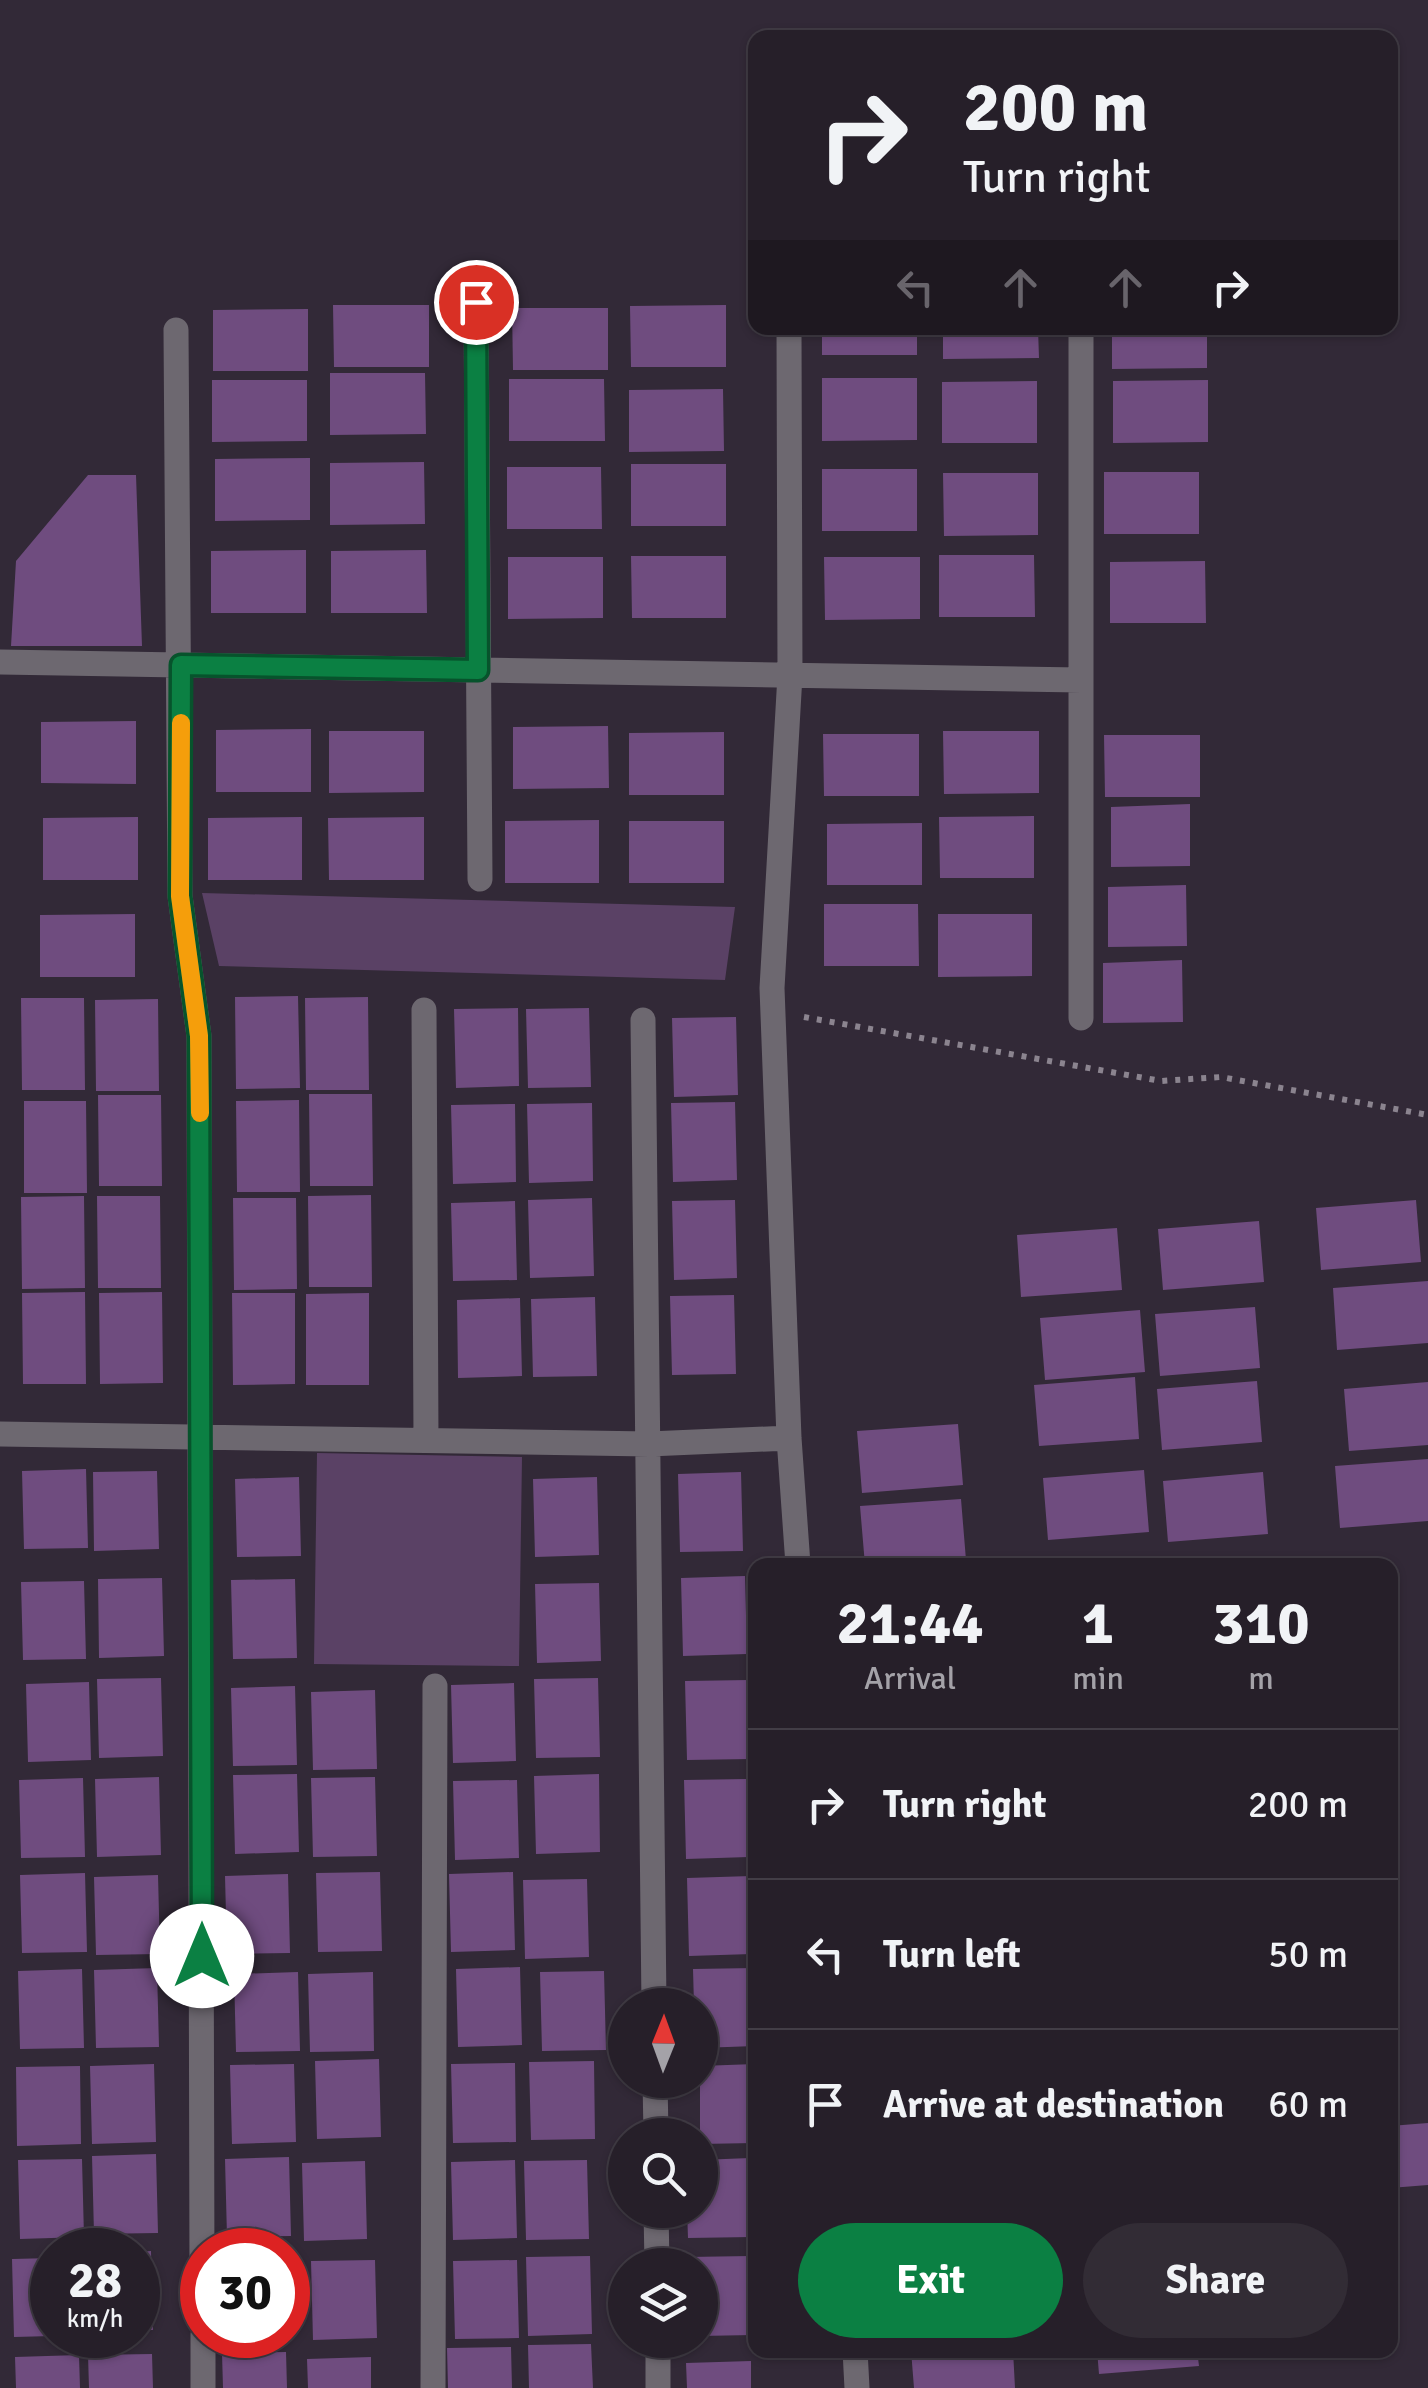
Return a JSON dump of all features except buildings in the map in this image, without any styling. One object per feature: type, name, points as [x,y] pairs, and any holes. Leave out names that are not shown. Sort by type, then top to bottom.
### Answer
[{"type":"street","points":[[476,302],[480,879]]},
{"type":"street","points":[[176,330],[180,896],[199,1036],[202,2228]]},
{"type":"street","points":[[790,335],[790,675],[773,1012],[789,1438],[798,1558]]},
{"type":"street","points":[[1081,335],[1081,1018]]},
{"type":"street","points":[[0,662],[1080,680]]},
{"type":"street","points":[[424,1010],[426,1440]]},
{"type":"street","points":[[643,1020],[654,1988]]},
{"type":"street","points":[[0,1434],[649,1444],[789,1438]]},
{"type":"street","points":[[433,2388],[434,1686]]},
{"type":"street","points":[[202,2358],[203,2388]]},
{"type":"street","points":[[658,2358],[658,2388]]},
{"type":"street","points":[[855,2358],[857,2388]]},
{"type":"path","points":[[773,1012],[1161,1081],[1221,1078],[1428,1115]]},
{"type":"shaded area","points":[[202,893],[735,907],[725,980],[219,966]]},
{"type":"shaded area","points":[[317,1453],[522,1457],[519,1666],[314,1664]]},
{"type":"slow traffic","points":[[181,723],[180,896],[199,1036],[200,1113]]},
{"type":"route","points":[[202,1956],[199,1036],[180,896],[181,665],[478,670],[476,302]]}]
